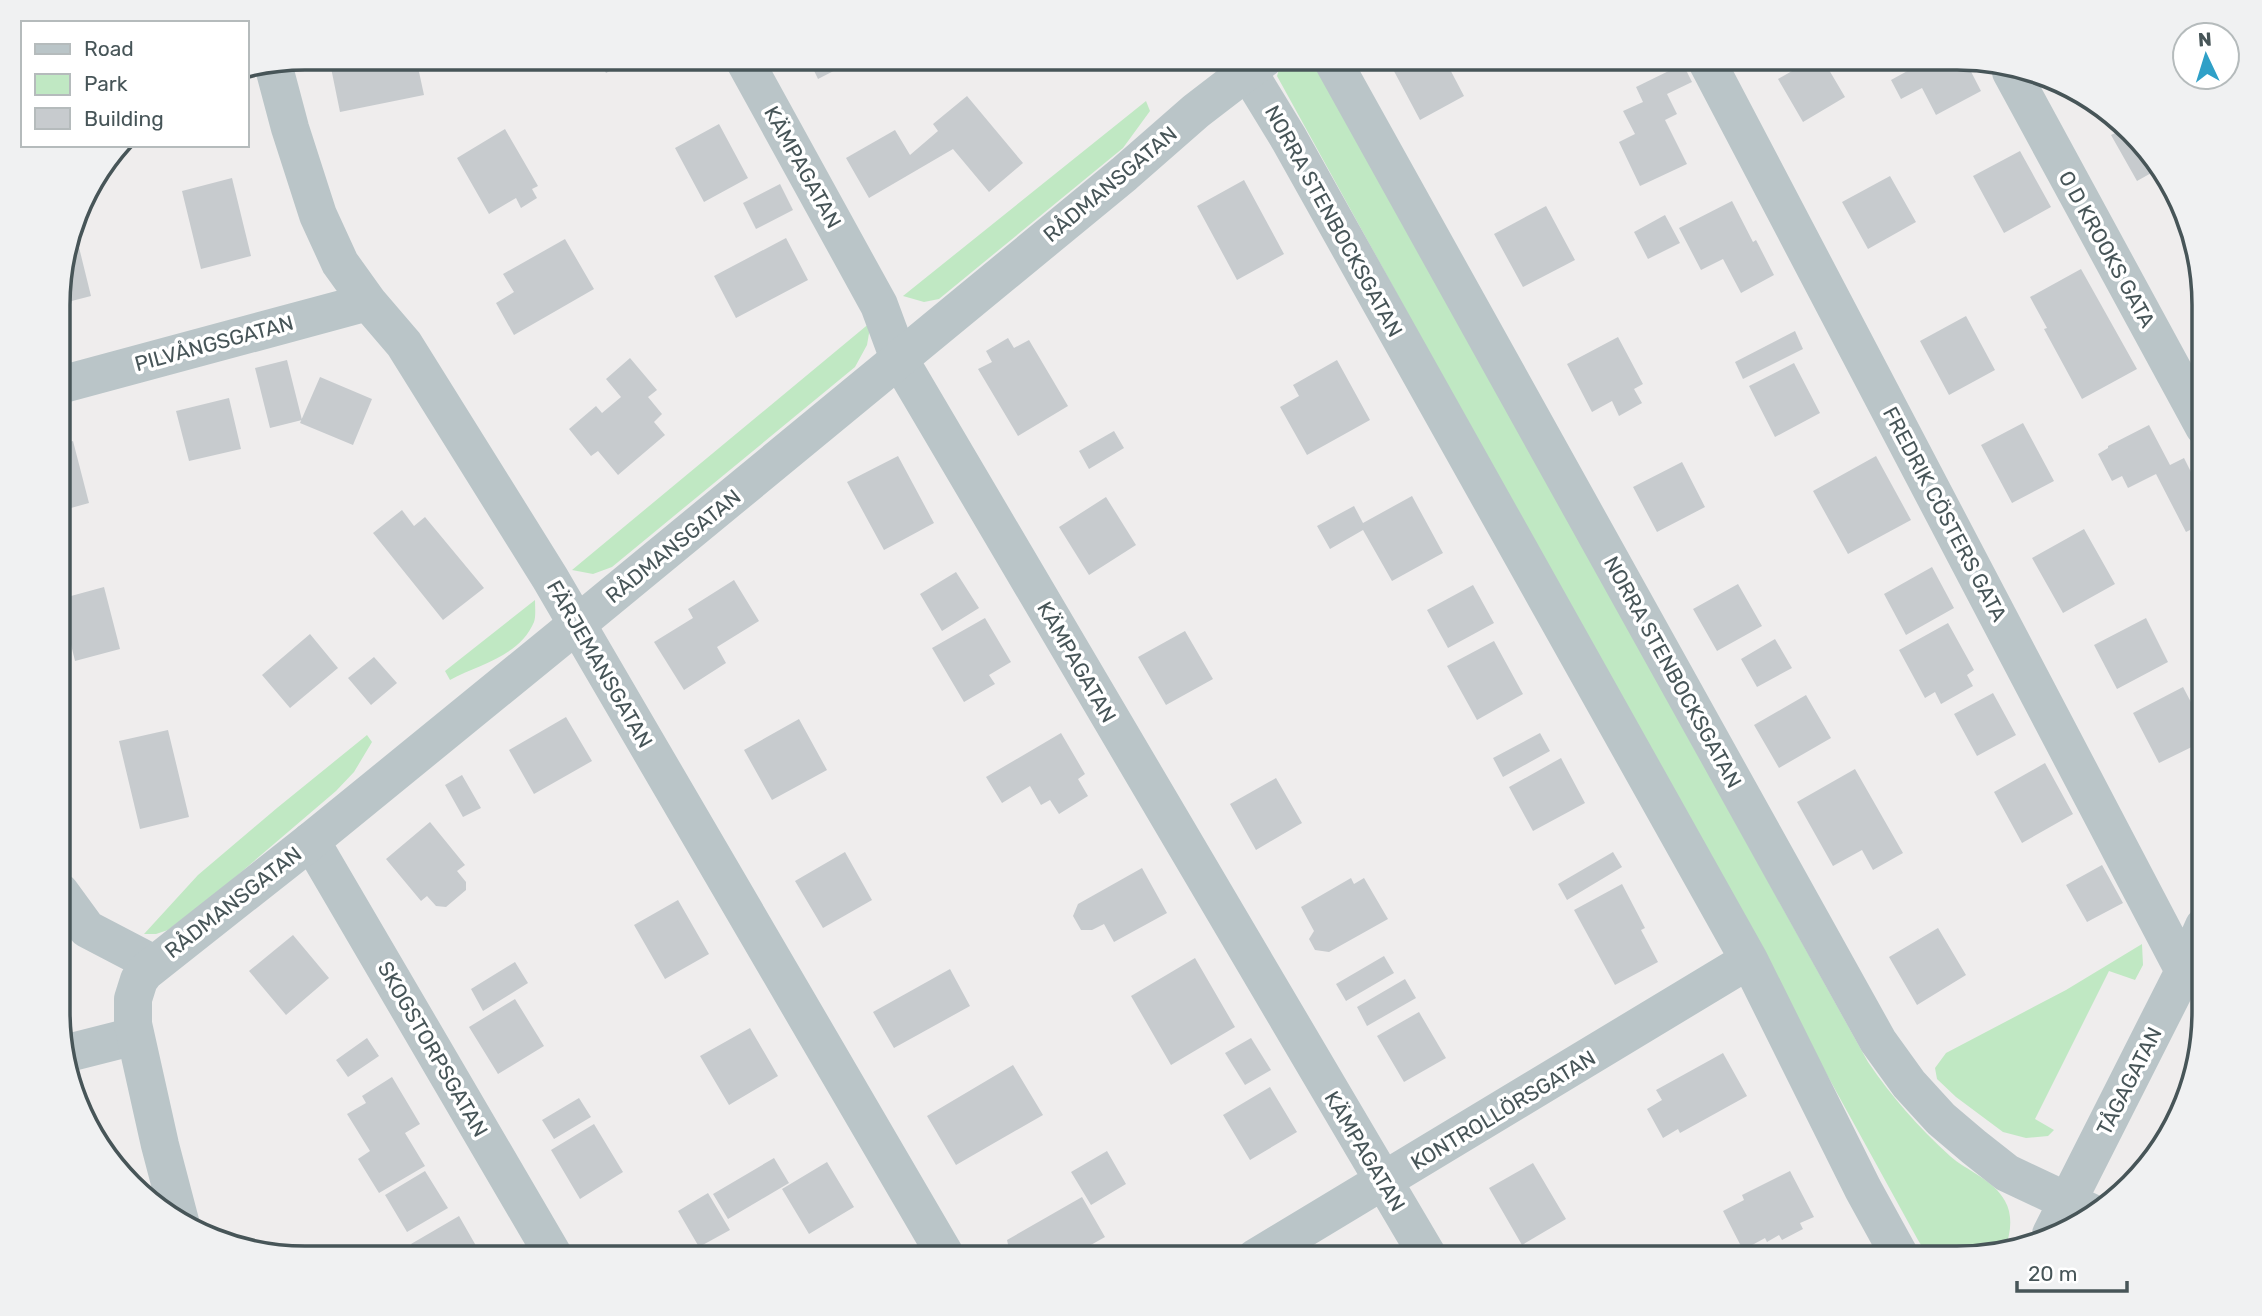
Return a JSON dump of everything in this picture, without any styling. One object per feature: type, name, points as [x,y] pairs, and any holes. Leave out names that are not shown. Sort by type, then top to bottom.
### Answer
[{"type":"street","name":"KÄMPAGATAN","points":[[750,70],[879,305],[899,359],[1421,1245]]},
{"type":"street","name":"RÅDMANSGATAN","points":[[176,1206],[135,1036],[132,1011],[139,980],[154,964],[311,841],[576,625],[899,359],[1242,70]]},
{"type":"street","name":"NORRA STENBOCKSGATAN","points":[[1256,70],[1289,139],[1749,960],[1863,1189],[1894,1245]]},
{"type":"street","name":"NORRA STENBOCKSGATAN","points":[[1338,70],[1878,1041],[1909,1084],[1941,1119],[2007,1173],[2071,1216]]},
{"type":"street","name":"FREDRIK CÖSTERS GATA","points":[[1711,70],[2184,971]]},
{"type":"street","name":"FÄRJEMANSGATAN","points":[[275,72],[318,215],[340,263],[368,302],[404,344],[550,578],[940,1246]]},
{"type":"street","name":"O D KROOKS GATA","points":[[2014,77],[2191,402]]},
{"type":"street","name":"PILVÅNGSGATAN","points":[[70,382],[368,302]]},
{"type":"street","name":"SKOGSTORPSGATAN","points":[[311,841],[548,1246]]},
{"type":"street","points":[[70,906],[87,929],[154,964]]},
{"type":"street","name":"TÅGAGATAN","points":[[2071,1216],[2191,955]]},
{"type":"street","name":"KONTROLLÖRSGATAN","points":[[1276,1245],[1749,960]]},
{"type":"street","points":[[74,1051],[135,1036]]},
{"type":"green space","points":[[1279,70],[1319,70],[1868,1062],[1927,1134],[1950,1156],[1987,1181],[2000,1194],[2009,1212],[2008,1240],[1972,1245],[1921,1245],[1277,76]]},
{"type":"green space","points":[[1146,101],[1150,111],[1123,148],[939,299],[924,302],[903,296]]},
{"type":"green space","points":[[871,322],[867,345],[855,367],[612,567],[593,574],[572,570]]},
{"type":"green space","points":[[535,600],[534,622],[519,644],[497,658],[450,680],[445,671]]},
{"type":"green space","points":[[367,735],[372,742],[354,772],[336,791],[219,891],[168,930],[144,934],[198,875]]},
{"type":"green space","points":[[2142,944],[2143,965],[2135,980],[2109,971],[2035,1119],[2054,1130],[2048,1136],[2026,1138],[2003,1132],[1956,1097],[1937,1079],[1935,1068],[1946,1053],[2066,990]]},
{"type":"building","points":[[331,70],[419,70],[424,95],[340,112]]},
{"type":"building","points":[[814,70],[836,70],[818,79]]},
{"type":"building","points":[[1393,70],[1450,70],[1464,96],[1420,120]]},
{"type":"building","points":[[1671,70],[1686,70],[1692,82],[1667,94],[1677,114],[1665,120],[1687,164],[1640,186],[1619,142],[1635,134],[1623,111],[1643,102],[1636,87]]},
{"type":"building","points":[[1794,70],[1829,70],[1845,97],[1803,122],[1778,79]]},
{"type":"building","points":[[1909,70],[1971,71],[1981,91],[1936,115],[1922,88],[1901,99],[1891,80]]},
{"type":"building","points":[[967,96],[1023,163],[989,192],[953,149],[869,198],[846,158],[895,130],[910,155],[938,131],[933,124]]},
{"type":"building","points":[[719,124],[748,178],[704,202],[675,148]]},
{"type":"building","points":[[505,129],[538,186],[532,189],[537,198],[521,208],[516,198],[489,214],[457,158]]},
{"type":"building","points":[[2116,133],[2123,139],[2150,173],[2137,181],[2111,135]]},
{"type":"building","points":[[2020,151],[2051,207],[2004,233],[1973,176]]},
{"type":"building","points":[[1890,176],[1916,222],[1868,249],[1842,202]]},
{"type":"building","points":[[232,178],[251,256],[201,269],[182,191]]},
{"type":"building","points":[[1244,180],[1284,254],[1237,280],[1197,206]]},
{"type":"building","points":[[780,184],[793,210],[756,229],[743,203]]},
{"type":"building","points":[[1732,201],[1774,275],[1741,293],[1723,259],[1701,270],[1679,228]]},
{"type":"building","points":[[1546,206],[1575,260],[1523,287],[1494,234]]},
{"type":"building","points":[[1665,215],[1680,243],[1648,259],[1634,232]]},
{"type":"building","points":[[786,238],[808,280],[736,318],[714,276]]},
{"type":"building","points":[[565,239],[594,289],[514,335],[496,303],[514,292],[503,274]]},
{"type":"building","points":[[78,245],[91,296],[70,301]]},
{"type":"building","points":[[2081,269],[2137,369],[2082,399],[2030,297]]},
{"type":"building","points":[[1966,316],[1995,370],[1949,395],[1920,341]]},
{"type":"building","points":[[1795,331],[1803,349],[1743,379],[1735,362]]},
{"type":"building","points":[[1618,337],[1643,384],[1634,389],[1642,403],[1619,416],[1612,401],[1592,412],[1567,364]]},
{"type":"building","points":[[1008,338],[1014,348],[1029,340],[1068,406],[1018,436],[978,369],[992,362],[986,351]]},
{"type":"building","points":[[630,358],[657,390],[648,397],[662,414],[654,422],[665,435],[618,475],[598,451],[591,456],[569,429],[596,406],[602,413],[621,397],[606,379]]},
{"type":"building","points":[[287,360],[302,420],[270,428],[255,368]]},
{"type":"building","points":[[1337,360],[1370,420],[1307,455],[1280,407],[1299,396],[1293,385]]},
{"type":"building","points":[[1794,363],[1820,413],[1775,437],[1749,386]]},
{"type":"building","points":[[320,377],[372,399],[353,445],[300,423]]},
{"type":"building","points":[[229,398],[241,449],[189,461],[176,411]]},
{"type":"building","points":[[2023,423],[2054,481],[2012,503],[1981,445]]},
{"type":"building","points":[[2149,425],[2170,465],[2184,458],[2191,472],[2191,530],[2186,532],[2156,474],[2128,488],[2122,476],[2112,481],[2098,454]]},
{"type":"building","points":[[1114,431],[1124,448],[1089,469],[1079,451]]},
{"type":"building","points":[[73,441],[89,503],[70,508],[70,442]]},
{"type":"building","points":[[898,456],[934,523],[884,550],[847,482]]},
{"type":"building","points":[[1876,456],[1911,520],[1848,554],[1813,491]]},
{"type":"building","points":[[1682,462],[1705,507],[1657,532],[1633,487]]},
{"type":"building","points":[[1412,496],[1443,553],[1392,581],[1363,530],[1330,549],[1317,526],[1354,506],[1363,523]]},
{"type":"building","points":[[1106,497],[1136,545],[1089,575],[1059,527]]},
{"type":"building","points":[[402,510],[414,526],[425,517],[484,588],[443,620],[373,533]]},
{"type":"building","points":[[2084,529],[2115,584],[2063,613],[2032,558]]},
{"type":"building","points":[[1932,567],[1954,608],[1906,635],[1884,594]]},
{"type":"building","points":[[956,572],[979,608],[942,631],[920,594]]},
{"type":"building","points":[[734,580],[759,621],[717,647],[726,663],[684,690],[654,642],[693,618],[688,609]]},
{"type":"building","points":[[1738,584],[1762,626],[1717,651],[1693,609]]},
{"type":"building","points":[[1473,585],[1494,623],[1448,648],[1427,610]]},
{"type":"building","points":[[104,587],[120,649],[75,661],[70,640],[70,596]]},
{"type":"building","points":[[985,618],[1011,662],[989,675],[995,684],[964,702],[932,648]]},
{"type":"building","points":[[2146,618],[2168,662],[2117,689],[2094,645]]},
{"type":"building","points":[[1948,623],[1974,670],[1967,675],[1973,686],[1941,704],[1935,692],[1925,698],[1899,650]]},
{"type":"building","points":[[1185,631],[1213,679],[1166,705],[1138,657]]},
{"type":"building","points":[[310,634],[338,668],[290,708],[262,675]]},
{"type":"building","points":[[1775,639],[1792,668],[1757,687],[1741,659]]},
{"type":"building","points":[[1494,641],[1523,694],[1477,720],[1447,666]]},
{"type":"building","points":[[374,657],[397,683],[371,705],[348,678]]},
{"type":"building","points":[[2183,687],[2191,702],[2191,747],[2159,763],[2133,713]]},
{"type":"building","points":[[1993,693],[2016,735],[1977,756],[1954,714]]},
{"type":"building","points":[[1806,695],[1831,738],[1779,768],[1754,725]]},
{"type":"building","points":[[566,717],[592,761],[534,794],[509,750]]},
{"type":"building","points":[[799,719],[827,770],[772,800],[744,750]]},
{"type":"building","points":[[168,730],[189,817],[140,829],[119,741]]},
{"type":"building","points":[[1061,733],[1085,774],[1078,779],[1088,796],[1059,814],[1050,800],[1041,805],[1030,786],[1002,803],[986,777]]},
{"type":"building","points":[[1540,733],[1550,751],[1503,777],[1493,758]]},
{"type":"building","points":[[1561,758],[1585,803],[1533,831],[1509,787]]},
{"type":"building","points":[[2045,763],[2073,814],[2022,843],[1994,792]]},
{"type":"building","points":[[1855,769],[1903,853],[1873,870],[1862,850],[1833,866],[1797,802]]},
{"type":"building","points":[[462,775],[481,808],[463,817],[445,785]]},
{"type":"building","points":[[1276,778],[1302,823],[1256,850],[1230,804]]},
{"type":"building","points":[[430,822],[465,865],[457,871],[466,882],[466,890],[446,907],[436,906],[427,896],[421,901],[386,859]]},
{"type":"building","points":[[845,852],[872,900],[823,928],[795,881]]},
{"type":"building","points":[[1613,852],[1622,867],[1567,900],[1558,884]]},
{"type":"building","points":[[2102,865],[2123,903],[2087,922],[2066,885]]},
{"type":"building","points":[[1142,868],[1167,913],[1114,942],[1104,924],[1092,930],[1081,930],[1073,916],[1078,904]]},
{"type":"building","points":[[1351,878],[1354,884],[1364,878],[1388,919],[1329,952],[1315,950],[1309,939],[1314,931],[1301,907]]},
{"type":"building","points":[[1622,884],[1645,928],[1641,930],[1658,962],[1615,985],[1574,910]]},
{"type":"building","points":[[678,900],[709,954],[665,979],[634,925]]},
{"type":"building","points":[[1938,928],[1966,975],[1917,1005],[1889,957]]},
{"type":"building","points":[[293,935],[329,978],[286,1015],[249,971]]},
{"type":"building","points":[[1384,956],[1394,973],[1346,1001],[1336,984]]},
{"type":"building","points":[[1195,958],[1235,1027],[1171,1065],[1131,996]]},
{"type":"building","points":[[515,962],[528,983],[483,1011],[471,989]]},
{"type":"building","points":[[950,969],[970,1006],[894,1048],[873,1012]]},
{"type":"building","points":[[1405,979],[1416,998],[1367,1026],[1357,1007]]},
{"type":"building","points":[[515,999],[544,1046],[498,1074],[469,1027]]},
{"type":"building","points":[[1419,1012],[1446,1058],[1404,1082],[1377,1036]]},
{"type":"building","points":[[750,1028],[778,1076],[729,1105],[700,1056]]},
{"type":"building","points":[[367,1038],[379,1056],[348,1077],[336,1060]]},
{"type":"building","points":[[1251,1038],[1271,1070],[1245,1085],[1225,1053]]},
{"type":"building","points":[[1723,1053],[1747,1096],[1680,1133],[1678,1129],[1663,1138],[1647,1109],[1662,1100],[1656,1090]]},
{"type":"building","points":[[1013,1065],[1043,1115],[956,1165],[927,1116]]},
{"type":"building","points":[[392,1077],[420,1124],[405,1133],[425,1166],[379,1193],[358,1159],[370,1151],[347,1114],[366,1103],[362,1096]]},
{"type":"building","points":[[1270,1087],[1297,1132],[1250,1160],[1223,1115]]},
{"type":"building","points":[[579,1098],[591,1117],[554,1139],[542,1120]]},
{"type":"building","points":[[594,1124],[623,1172],[580,1199],[551,1150]]},
{"type":"building","points":[[1107,1151],[1126,1184],[1091,1205],[1071,1172]]},
{"type":"building","points":[[774,1158],[789,1183],[728,1219],[713,1194]]},
{"type":"building","points":[[827,1162],[854,1207],[809,1234],[782,1189]]},
{"type":"building","points":[[1533,1163],[1566,1219],[1522,1245],[1489,1188]]},
{"type":"building","points":[[425,1171],[448,1208],[407,1232],[385,1195]]},
{"type":"building","points":[[1790,1171],[1814,1217],[1800,1223],[1803,1229],[1782,1240],[1779,1235],[1767,1242],[1765,1238],[1752,1245],[1741,1245],[1723,1211],[1744,1200],[1742,1195]]},
{"type":"building","points":[[708,1193],[730,1230],[698,1246],[678,1211]]},
{"type":"building","points":[[1082,1197],[1105,1237],[1090,1246],[1008,1246],[1007,1240]]},
{"type":"building","points":[[459,1216],[476,1246],[412,1246],[411,1244]]}]
